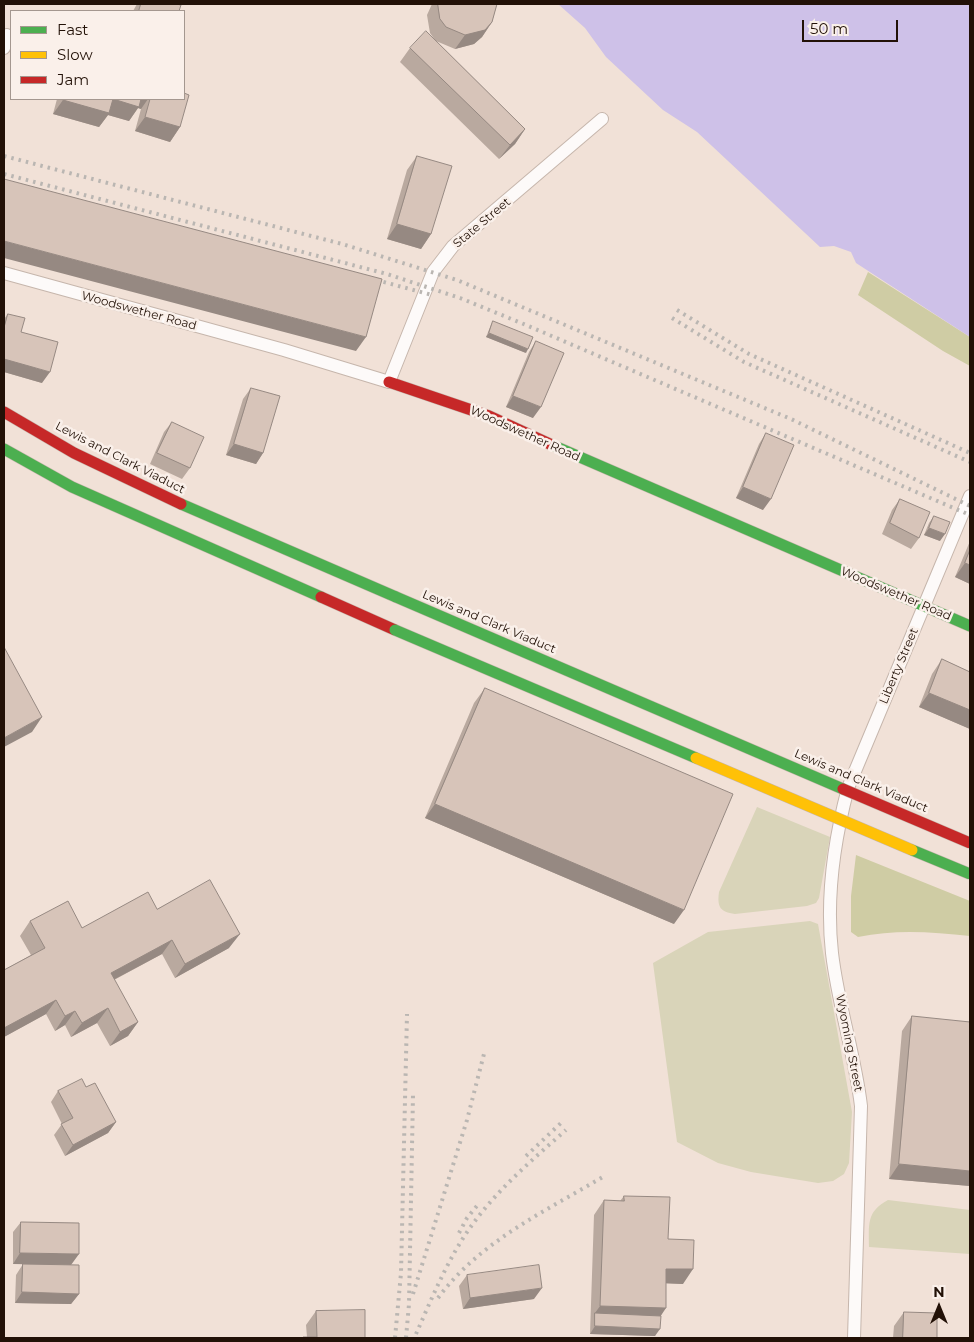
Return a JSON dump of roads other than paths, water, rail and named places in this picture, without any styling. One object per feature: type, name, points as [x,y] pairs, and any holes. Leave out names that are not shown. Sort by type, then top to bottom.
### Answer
[{"type":"main road","name":"Woodswether Road","points":[[389,382],[490,416],[590,463],[970,626]]},
{"type":"main road","name":"Lewis and Clark Viaduct","points":[[4,412],[74,453],[145,489],[970,843]]},
{"type":"main road","points":[[4,449],[72,487],[394,630],[970,874]]},
{"type":"street","points":[[4,48],[7,35]]},
{"type":"street","name":"State Street","points":[[389,382],[433,272],[453,246],[602,119]]},
{"type":"street","name":"Woodswether Road","points":[[4,273],[284,350],[389,382]]},
{"type":"street","name":"Liberty Street","points":[[843,809],[848,788],[970,496]]},
{"type":"street","name":"Wyoming Street","points":[[843,809],[837,834],[830,924],[832,955],[857,1070],[861,1106],[854,1338]]},
{"type":"railway","points":[[4,156],[342,244],[457,280],[791,419],[970,506]]},
{"type":"railway","points":[[4,174],[387,274],[460,298],[970,515]]},
{"type":"railway","points":[[369,278],[432,295]]},
{"type":"railway","points":[[677,310],[749,354],[970,453]]},
{"type":"railway","points":[[672,318],[744,362],[970,462]]},
{"type":"railway","points":[[395,1338],[401,1273],[407,1014]]},
{"type":"railway","points":[[413,1294],[467,1120],[485,1050]]},
{"type":"railway","points":[[406,1338],[409,1304],[413,1095]]},
{"type":"railway","points":[[526,1156],[562,1122]]},
{"type":"railway","points":[[416,1334],[448,1264],[472,1225],[504,1187],[566,1130]]},
{"type":"railway","points":[[438,1298],[455,1278],[494,1244],[515,1229],[606,1175]]},
{"type":"railway","points":[[459,1233],[467,1218],[480,1202]]}]
